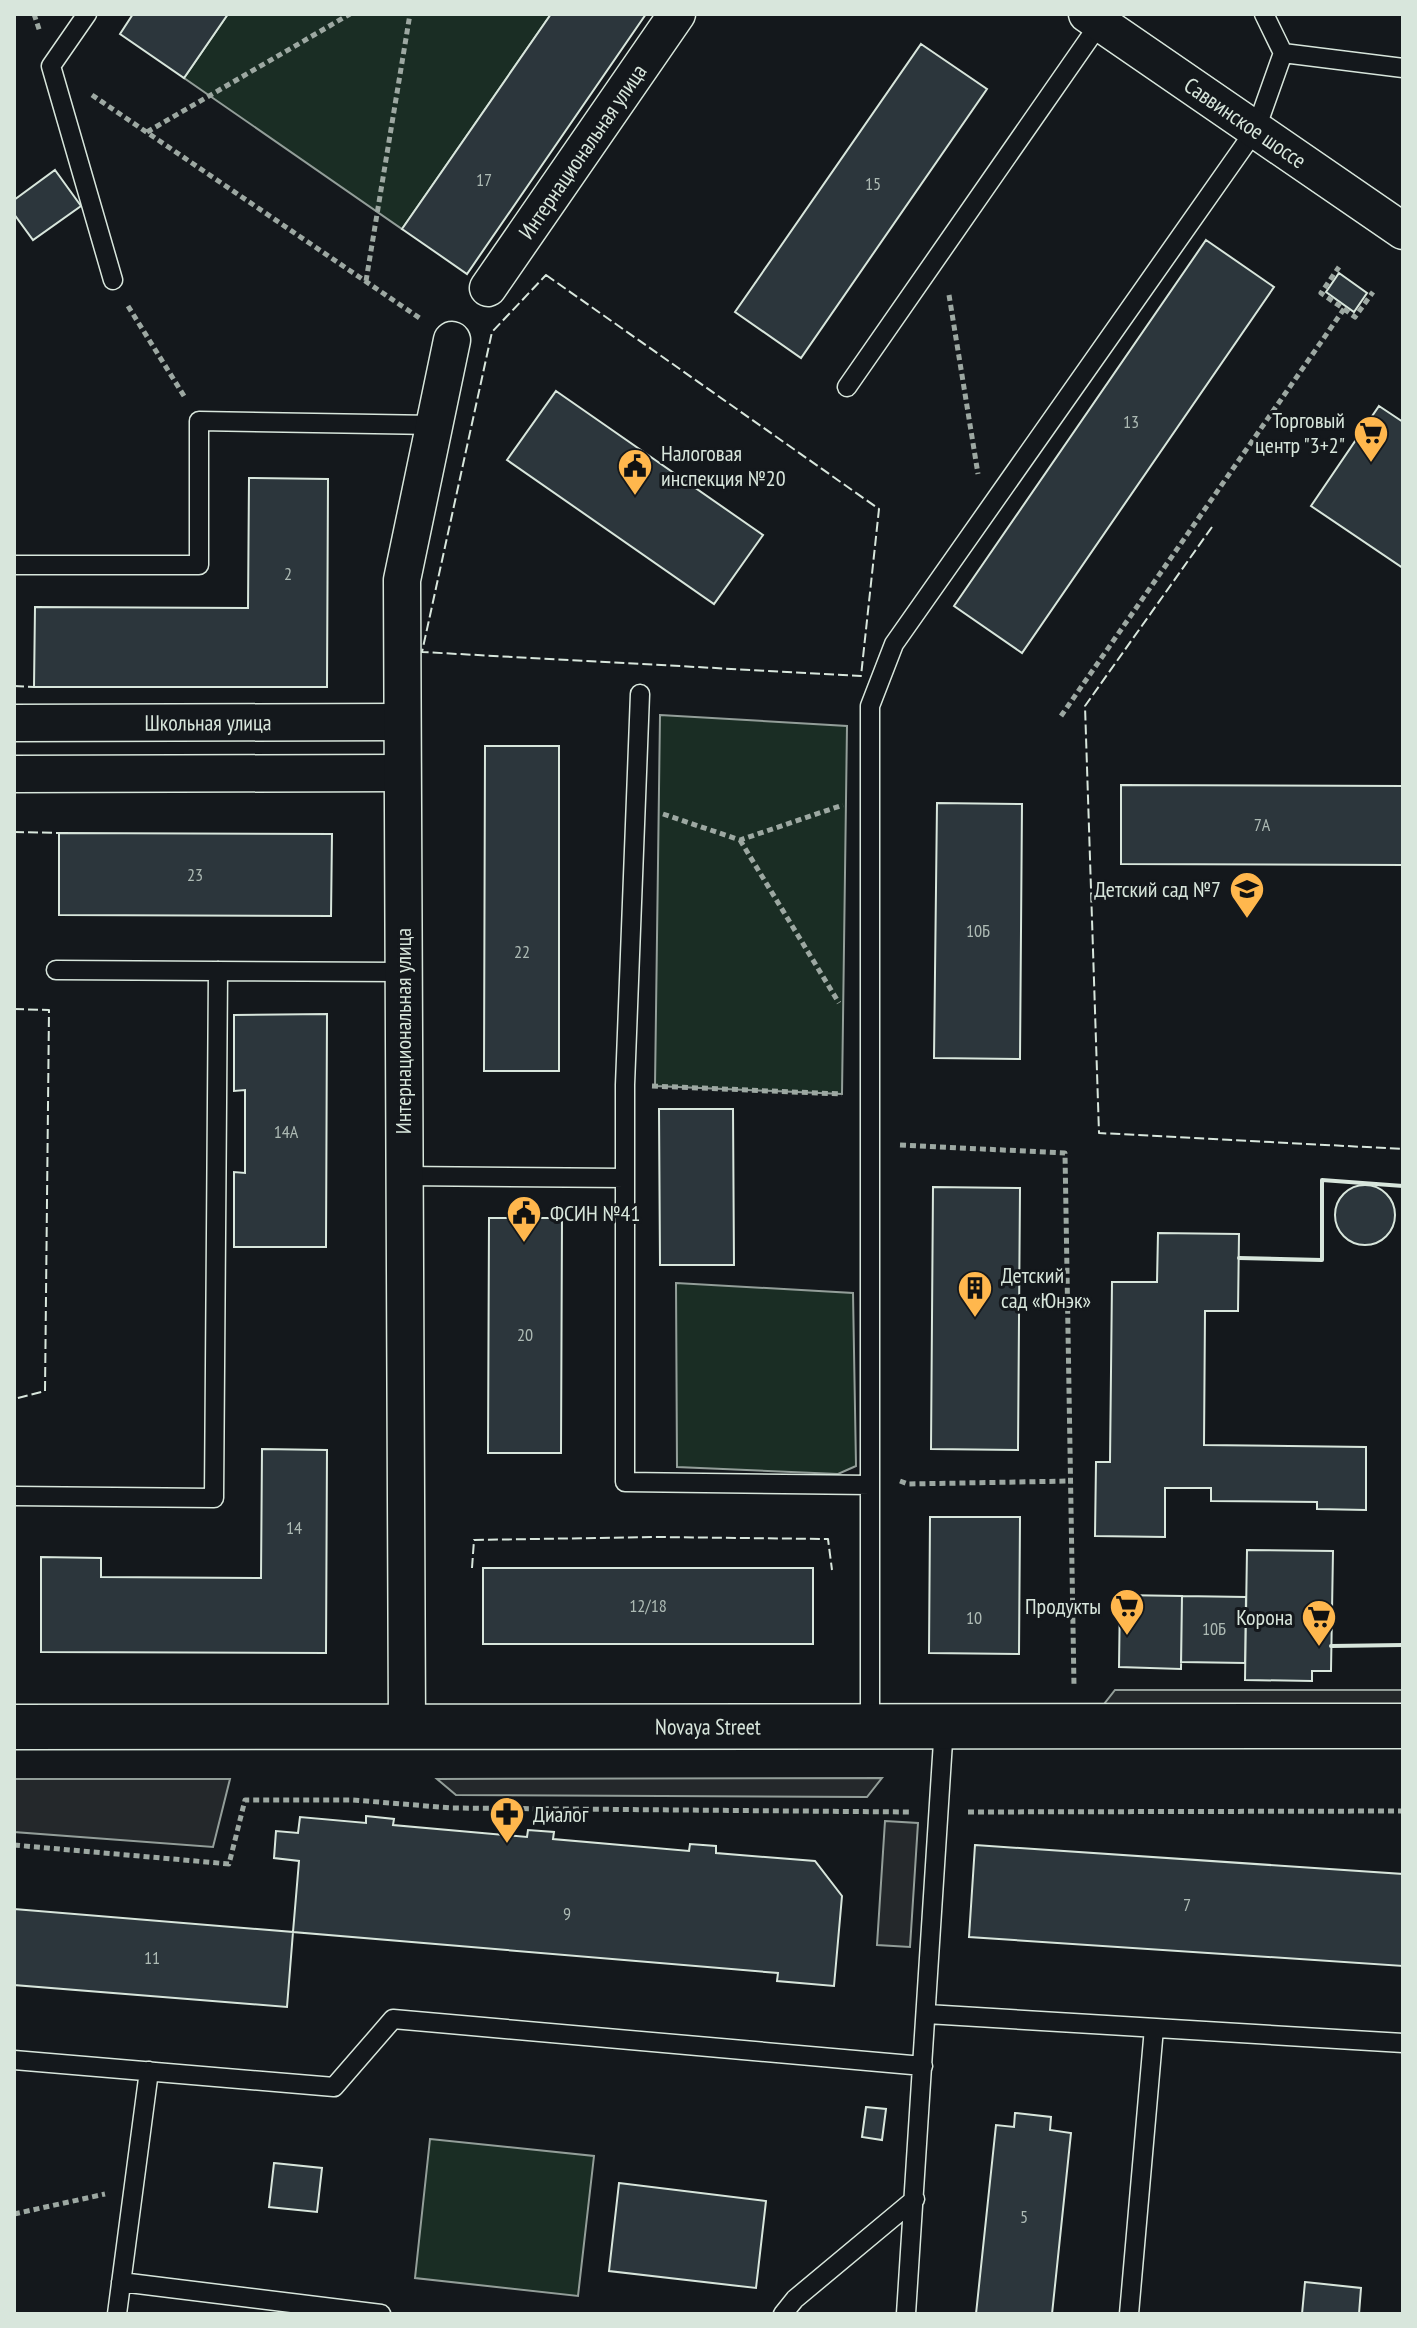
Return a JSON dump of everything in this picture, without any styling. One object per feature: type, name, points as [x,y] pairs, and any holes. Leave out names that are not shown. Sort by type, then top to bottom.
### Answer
[{"type":"street","name":"Интернациональная улица","points":[[488,288],[677,14]]},
{"type":"street","name":"Саввинское шоссе","points":[[1093,18],[1403,231]]},
{"type":"street","name":"Интернациональная улица","points":[[407,1727],[402,580],[452,340]]},
{"type":"street","name":"Школьная улица","points":[[14,723],[401,722]]},
{"type":"street","points":[[14,774],[401,773]]},
{"type":"street","name":"Novaya Street","points":[[14,1727],[1403,1726]]},
{"type":"lane","points":[[87,14],[51,66],[113,280]]},
{"type":"lane","points":[[870,1726],[870,706],[894,644],[1256,129],[1283,53],[1264,14]]},
{"type":"lane","points":[[847,387],[942,250],[1093,18]]},
{"type":"lane","points":[[1283,53],[1403,68]]},
{"type":"lane","points":[[14,565],[199,565],[199,421],[434,425]]},
{"type":"lane","points":[[640,694],[625,1085],[625,1482],[870,1479]]},
{"type":"lane","points":[[56,970],[402,972]]},
{"type":"lane","points":[[14,1496],[214,1498],[218,971]]},
{"type":"lane","points":[[403,1176],[625,1178]]},
{"type":"lane","points":[[906,2314],[944,1726]]},
{"type":"lane","points":[[927,2014],[1403,2043]]},
{"type":"lane","points":[[14,2060],[334,2087],[393,2019],[923,2066]]},
{"type":"lane","points":[[1129,2314],[1154,2028]]},
{"type":"lane","points":[[117,2314],[149,2071]]},
{"type":"lane","points":[[783,2314],[795,2299],[915,2199]]},
{"type":"lane","points":[[121,2282],[381,2314]]},
{"type":"path","points":[[146,132],[350,14]]},
{"type":"path","points":[[366,281],[410,14]]},
{"type":"path","points":[[51,66],[452,340]]},
{"type":"path","points":[[942,250],[985,515]]},
{"type":"path","points":[[1339,267],[1321,293],[1355,317],[1373,292]]},
{"type":"path","points":[[113,280],[199,421]]},
{"type":"path","points":[[1061,716],[1344,309]]},
{"type":"path","points":[[637,805],[740,840],[870,796]]},
{"type":"path","points":[[740,840],[870,1055]]},
{"type":"path","points":[[625,1085],[871,1095]]},
{"type":"path","points":[[871,1143],[1065,1153],[1074,1687]]},
{"type":"path","points":[[870,1479],[908,1484],[1071,1481]]},
{"type":"path","points":[[14,1845],[229,1864],[245,1800],[353,1800],[452,1808],[940,1812],[1403,1811]]},
{"type":"path","points":[[14,2214],[134,2188]]},
{"type":"green space","points":[[228,14],[551,14],[402,229],[184,78]]},
{"type":"green space","points":[[660,715],[847,726],[842,1094],[655,1086]]},
{"type":"green space","points":[[676,1283],[853,1293],[856,1466],[838,1474],[677,1467]]},
{"type":"green space","points":[[430,2139],[594,2156],[578,2296],[415,2278]]},
{"type":"shaded area","points":[[1115,1690],[1403,1690],[1403,1708],[1101,1708]]},
{"type":"shaded area","points":[[882,1778],[867,1797],[456,1795],[437,1779]]},
{"type":"shaded area","points":[[14,1779],[230,1779],[213,1847],[14,1832]]},
{"type":"shaded area","points":[[885,1821],[918,1823],[910,1947],[877,1945]]},
{"type":"building","points":[[133,14],[228,14],[184,78],[120,34]]},
{"type":"building","points":[[551,14],[646,14],[467,274],[402,229]]},
{"type":"building","points":[[921,44],[987,89],[801,358],[735,312]]},
{"type":"building","points":[[55,170],[81,206],[33,240],[14,214],[14,200]]},
{"type":"building","points":[[1206,240],[1274,287],[1022,653],[954,606]]},
{"type":"building","points":[[1339,273],[1367,293],[1354,312],[1326,292]]},
{"type":"building","name":"Налоговая инспекция №20","points":[[556,391],[763,535],[714,604],[507,460]]},
{"type":"building","name":"Торговый центр \"3+2\"","points":[[1379,406],[1403,422],[1403,568],[1311,506]]},
{"type":"building","points":[[249,478],[328,479],[327,687],[34,687],[35,607],[248,608]]},
{"type":"building","points":[[485,746],[559,746],[559,1071],[484,1071]]},
{"type":"building","points":[[1121,785],[1403,786],[1403,865],[1121,864]]},
{"type":"building","points":[[937,803],[1022,804],[1020,1059],[934,1058]]},
{"type":"building","points":[[59,833],[332,834],[331,916],[59,915]]},
{"type":"building","points":[[327,1014],[326,1247],[234,1247],[234,1172],[245,1173],[245,1090],[234,1091],[234,1015]]},
{"type":"building","points":[[659,1109],[733,1109],[734,1265],[660,1265]]},
{"type":"building","points":[[1365,1185],[1376,1187],[1386,1194],[1393,1204],[1393,1226],[1386,1236],[1376,1243],[1365,1245],[1354,1243],[1344,1236],[1337,1226],[1335,1215],[1337,1204],[1344,1194],[1354,1187]]},
{"type":"building","name":"Детский сад «Юнэк»","points":[[933,1187],[1020,1188],[1018,1450],[931,1449]]},
{"type":"building","points":[[489,1218],[562,1218],[561,1453],[488,1453]]},
{"type":"building","points":[[1158,1233],[1239,1234],[1238,1311],[1205,1311],[1204,1445],[1366,1447],[1366,1510],[1317,1509],[1317,1502],[1211,1501],[1211,1488],[1165,1488],[1165,1537],[1095,1536],[1096,1462],[1110,1462],[1112,1282],[1157,1282]]},
{"type":"building","points":[[262,1449],[327,1450],[326,1653],[41,1652],[41,1557],[101,1558],[101,1577],[261,1578]]},
{"type":"building","points":[[930,1517],[1020,1517],[1019,1654],[929,1653]]},
{"type":"building","points":[[1247,1550],[1333,1551],[1331,1671],[1312,1671],[1312,1681],[1245,1680]]},
{"type":"building","points":[[483,1568],[813,1568],[813,1644],[483,1644]]},
{"type":"building","points":[[1120,1595],[1182,1596],[1181,1669],[1119,1667]]},
{"type":"building","points":[[1182,1596],[1246,1597],[1245,1663],[1181,1662]]},
{"type":"building","points":[[366,1816],[394,1819],[393,1825],[527,1837],[528,1830],[554,1832],[553,1839],[689,1851],[690,1844],[716,1846],[716,1853],[815,1861],[842,1896],[834,1986],[777,1981],[778,1973],[293,1932],[299,1861],[274,1858],[276,1831],[298,1833],[300,1817],[366,1823]]},
{"type":"building","points":[[975,1845],[1403,1874],[1403,1966],[969,1937]]},
{"type":"building","points":[[14,1909],[293,1932],[287,2007],[14,1985]]},
{"type":"building","points":[[866,2107],[886,2109],[882,2140],[862,2137]]},
{"type":"building","points":[[1015,2113],[1051,2117],[1050,2130],[1071,2133],[1052,2314],[976,2314],[996,2125],[1014,2127]]},
{"type":"building","points":[[274,2163],[322,2168],[317,2212],[269,2207]]},
{"type":"building","points":[[619,2183],[766,2201],[756,2288],[609,2271]]},
{"type":"building","points":[[1305,2282],[1361,2288],[1359,2314],[1302,2314]]},
{"type":"fence","points":[[546,275],[879,509],[861,676],[422,652],[492,332],[546,275]]},
{"type":"fence","points":[[1212,527],[1085,706],[1099,1133],[1403,1149]]},
{"type":"fence","points":[[14,686],[34,687]]},
{"type":"fence","points":[[14,832],[59,833]]},
{"type":"fence","points":[[14,1009],[49,1010],[45,1391],[14,1399]]},
{"type":"fence","points":[[472,1568],[474,1540],[656,1537],[828,1539],[832,1570]]},
{"type":"wall","points":[[1239,1258],[1322,1260],[1322,1180],[1403,1186]]},
{"type":"wall","points":[[1331,1646],[1403,1645]]},
{"type":"place","name":"Торговый центр \"3+2\"","points":[[1371,464]]},
{"type":"place","name":"Налоговая инспекция №20","points":[[635,497]]},
{"type":"place","name":"Детский сад №7","points":[[1247,920]]},
{"type":"place","name":"ФСИН №41","points":[[524,1244]]},
{"type":"place","name":"Детский сад «Юнэк»","points":[[975,1319]]},
{"type":"place","name":"Продукты","points":[[1127,1637]]},
{"type":"place","name":"Корона","points":[[1319,1648]]},
{"type":"place","name":"Диалог","points":[[507,1845]]}]
